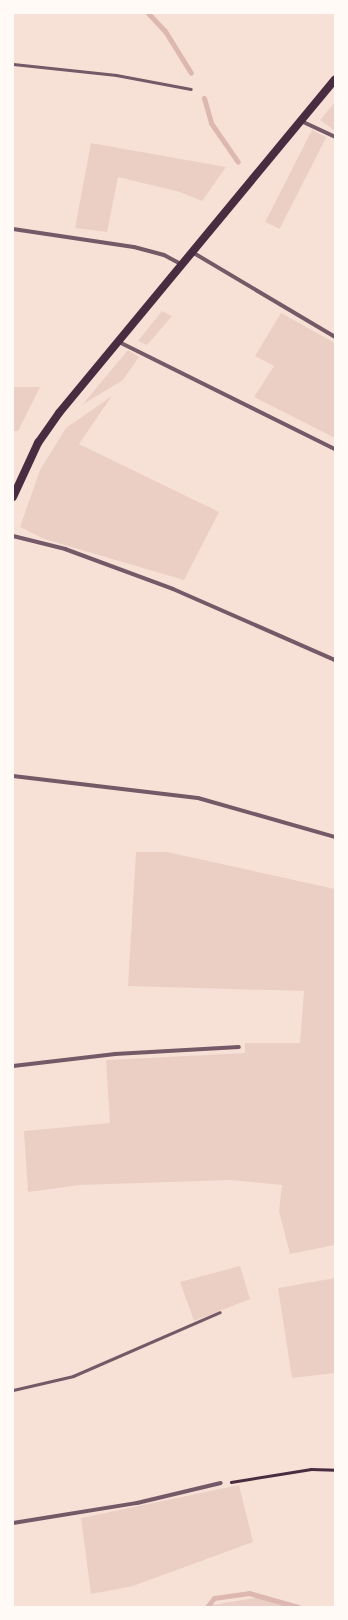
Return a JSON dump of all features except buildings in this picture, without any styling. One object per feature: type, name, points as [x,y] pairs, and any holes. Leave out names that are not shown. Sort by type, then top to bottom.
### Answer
[{"type":"main road","points":[[13,497],[52,422],[117,341],[335,79]]},
{"type":"street","points":[[301,121],[335,137]]},
{"type":"street","points":[[13,229],[134,247],[164,255],[182,264]]},
{"type":"street","points":[[192,252],[335,337]]},
{"type":"street","points":[[117,341],[335,449]]},
{"type":"street","points":[[13,536],[64,549],[173,589],[335,660]]},
{"type":"street","points":[[13,776],[198,798],[335,837]]},
{"type":"street","points":[[13,1066],[115,1054],[239,1047]]},
{"type":"street","points":[[13,1524],[138,1503],[221,1483]]},
{"type":"lane","points":[[13,64],[116,75],[191,89]]},
{"type":"lane","points":[[13,1390],[72,1376],[220,1312]]},
{"type":"path","points":[[221,1483],[311,1469],[335,1470]]},
{"type":"shaded area","points":[[335,102],[335,131],[320,120]]},
{"type":"shaded area","points":[[312,130],[326,137],[279,229],[265,222]]},
{"type":"shaded area","points":[[91,143],[226,167],[202,201],[180,192],[118,177],[107,232],[75,228]]},
{"type":"shaded area","points":[[162,311],[172,316],[147,345],[138,341]]},
{"type":"shaded area","points":[[281,313],[335,343],[335,438],[254,397],[274,366],[255,356]]},
{"type":"shaded area","points":[[128,350],[139,357],[123,380],[82,405]]},
{"type":"shaded area","points":[[13,387],[40,387],[18,431],[13,431]]},
{"type":"shaded area","points":[[112,396],[79,444],[219,512],[184,580],[44,539],[20,527],[40,470],[66,428]]},
{"type":"shaded area","points":[[136,852],[167,852],[335,889],[335,1245],[290,1254],[279,1211],[282,1185],[231,1180],[80,1185],[28,1192],[24,1131],[110,1123],[106,1060],[245,1053],[245,1043],[300,1043],[304,991],[128,986]]},
{"type":"shaded area","points":[[240,1266],[250,1299],[194,1321],[180,1282]]},
{"type":"shaded area","points":[[335,1278],[335,1373],[292,1378],[278,1288]]},
{"type":"shaded area","points":[[239,1485],[253,1542],[133,1586],[91,1594],[81,1518]]},
{"type":"shaded area","points":[[266,1596],[287,1607],[199,1607]]},
{"type":"waterway","points":[[148,13],[165,31],[191,73]]},
{"type":"waterway","points":[[204,98],[211,123],[238,162]]},
{"type":"waterway","points":[[207,1607],[214,1598],[249,1593],[298,1607]]}]
